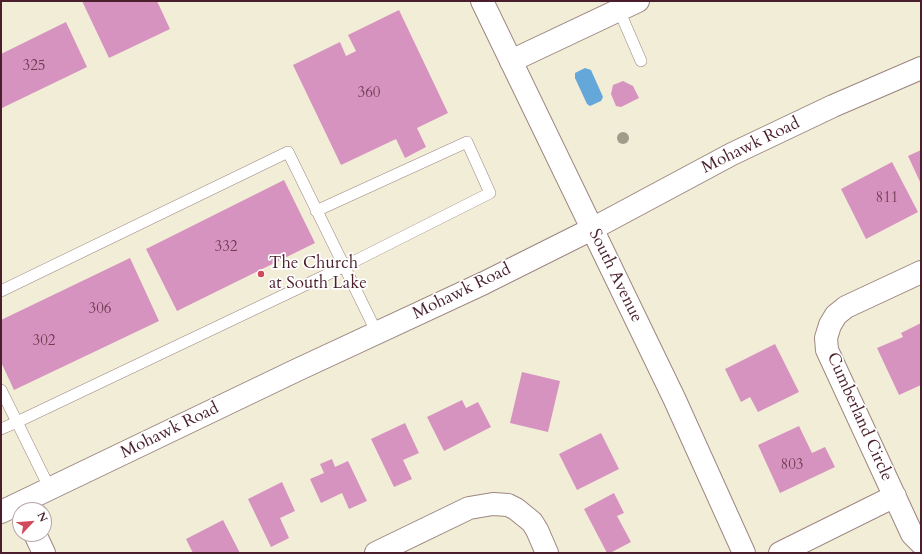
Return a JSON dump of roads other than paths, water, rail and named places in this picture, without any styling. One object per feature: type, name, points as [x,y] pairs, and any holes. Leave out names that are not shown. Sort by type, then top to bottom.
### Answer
[{"type":"street","name":"South Avenue","points":[[482,1],[674,398],[744,553]]},
{"type":"street","points":[[511,61],[629,6]]},
{"type":"street","name":"Mohawk Road","points":[[27,502],[50,489],[484,283],[592,229],[732,154],[833,106],[921,68]]},
{"type":"street","name":"Cumberland Circle","points":[[921,272],[846,307],[836,315],[830,325],[826,338],[827,350],[912,534],[921,543]]},
{"type":"street","name":"Cumberland Circle","points":[[780,553],[895,496]]},
{"type":"street","points":[[376,553],[469,508],[494,504],[508,505],[532,522],[548,553]]},
{"type":"street","points":[[39,542],[44,553]]},
{"type":"lane","points":[[629,6],[641,61]]},
{"type":"lane","points":[[1,429],[343,267],[490,193],[467,142],[316,211]]},
{"type":"lane","points":[[1,292],[288,152],[376,333]]},
{"type":"lane","points":[[1,390],[50,489]]},
{"type":"water","points":[[585,68],[591,70],[603,97],[601,101],[590,106],[587,104],[575,78],[575,73]]},
{"type":"place","name":"The Church at South Lake","points":[[261,274]]}]
